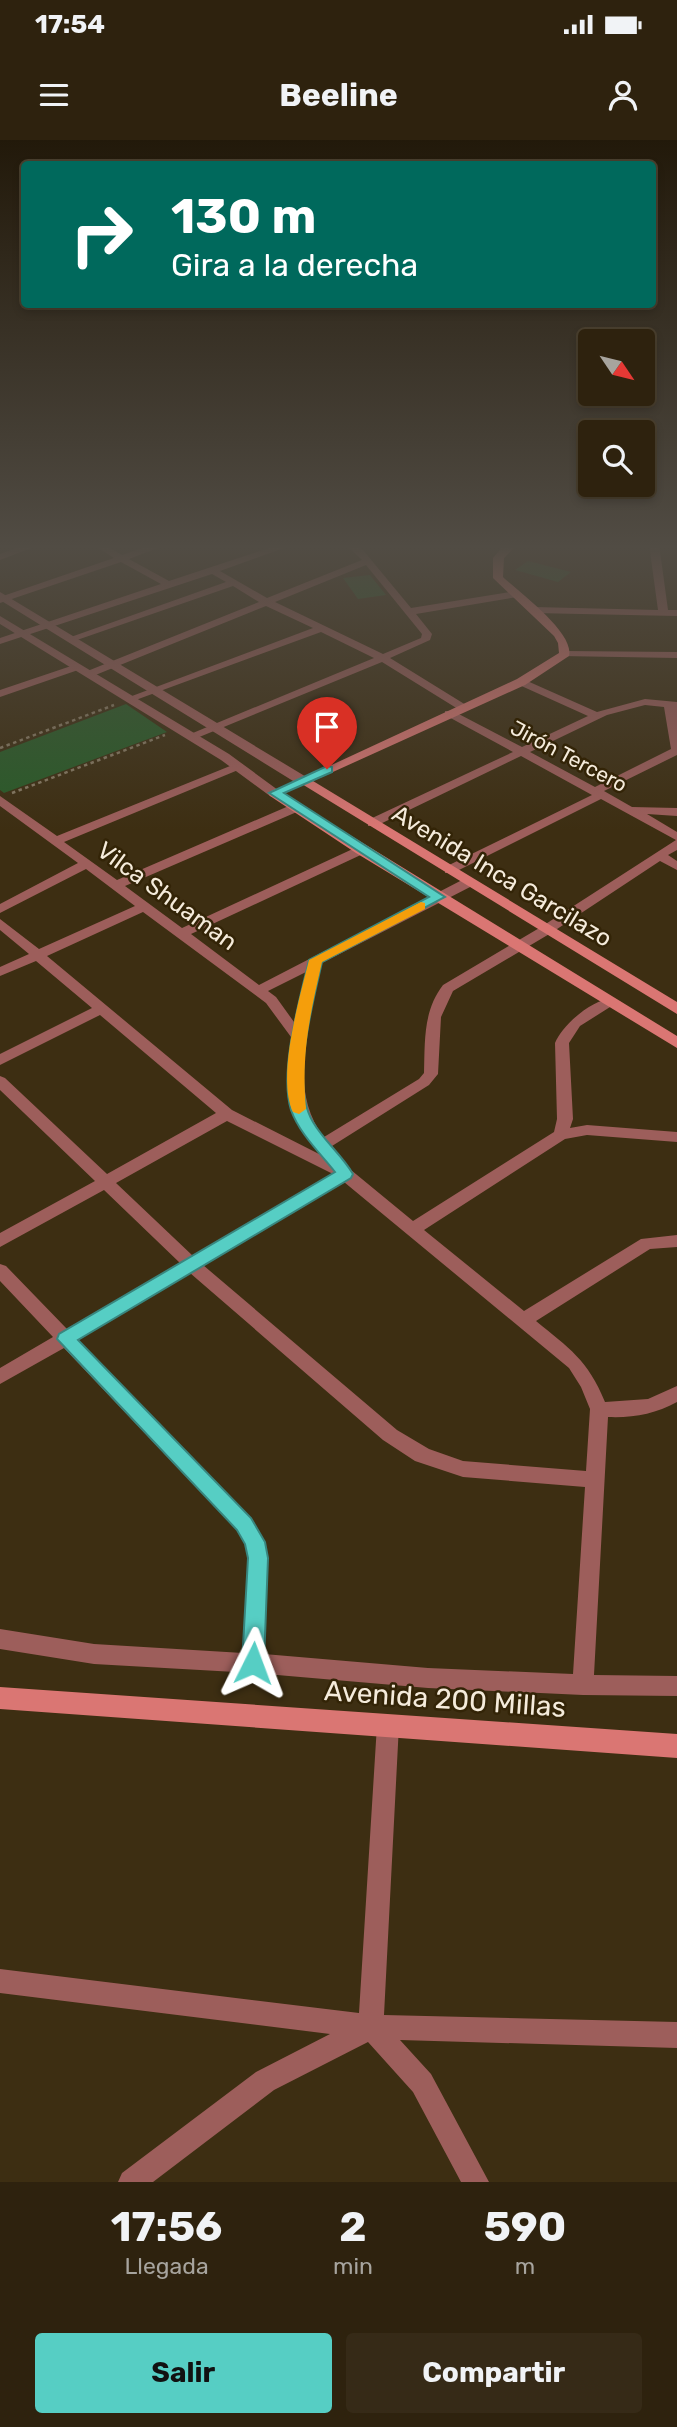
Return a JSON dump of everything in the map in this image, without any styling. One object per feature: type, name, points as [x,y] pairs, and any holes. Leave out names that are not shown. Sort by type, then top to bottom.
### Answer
[{"type":"main road","points":[[303,781],[521,682],[565,654],[564,643],[561,639]]},
{"type":"main road","name":"Avenida Inca Garcilazo","points":[[303,781],[677,1009]]},
{"type":"main road","name":"Avenida Inca Garcilazo","points":[[275,793],[361,850],[677,1043]]},
{"type":"main road","name":"Avenida 200 Millas","points":[[0,1698],[677,1746]]},
{"type":"street","points":[[33,639],[239,766],[275,793],[303,781]]},
{"type":"street","points":[[75,639],[303,781]]},
{"type":"street","points":[[89,674],[174,639]]},
{"type":"street","points":[[130,699],[293,639]]},
{"type":"street","points":[[343,639],[381,657],[462,708]]},
{"type":"street","points":[[192,737],[425,639]]},
{"type":"street","points":[[565,654],[677,655]]},
{"type":"street","points":[[0,694],[76,667]]},
{"type":"street","points":[[521,682],[598,716]]},
{"type":"street","points":[[372,822],[598,716],[645,702],[673,704],[677,751],[449,870]]},
{"type":"street","name":"Jirón Tercero","points":[[449,713],[629,810],[677,812]]},
{"type":"street","points":[[55,841],[239,766]]},
{"type":"street","name":"Vilca Shuaman","points":[[0,799],[271,1000],[298,1037]]},
{"type":"street","points":[[115,886],[295,808]]},
{"type":"street","points":[[629,810],[677,838]]},
{"type":"street","points":[[322,1145],[424,1082],[431,1074],[436,1007],[440,996],[448,988],[546,930],[677,844]]},
{"type":"street","points":[[181,934],[361,850]]},
{"type":"street","points":[[660,856],[677,866]]},
{"type":"street","points":[[0,909],[86,864]]},
{"type":"street","points":[[258,991],[469,882]]},
{"type":"street","points":[[0,972],[144,907]]},
{"type":"street","points":[[0,923],[227,1114],[345,1174]]},
{"type":"street","points":[[316,960],[298,1037],[296,1083],[299,1110],[307,1126],[345,1174],[575,1363],[589,1384],[599,1409],[583,1685]]},
{"type":"street","points":[[561,1135],[565,1119],[562,1043],[565,1034],[570,1027],[611,1002]]},
{"type":"street","points":[[0,1060],[101,1009]]},
{"type":"street","points":[[0,1081],[192,1265],[390,1435],[422,1455],[464,1469],[595,1480]]},
{"type":"street","points":[[0,1241],[227,1114]]},
{"type":"street","points":[[412,1229],[561,1135],[587,1130],[677,1137]]},
{"type":"street","points":[[0,1377],[345,1174]]},
{"type":"street","points":[[523,1320],[647,1243],[677,1241]]},
{"type":"street","points":[[0,1270],[244,1524],[255,1542],[258,1558],[253,1663]]},
{"type":"street","points":[[599,1409],[634,1411],[658,1405],[677,1393]]},
{"type":"street","points":[[0,1639],[94,1652],[428,1678],[677,1686]]},
{"type":"street","points":[[388,1725],[371,2027],[422,2082],[476,2182]]},
{"type":"street","points":[[0,1981],[371,2027],[677,2035]]},
{"type":"street","points":[[131,2182],[265,2081],[371,2027]]},
{"type":"path","points":[[0,748],[130,699]]},
{"type":"path","points":[[0,799],[180,730]]},
{"type":"green space","points":[[126,704],[167,732],[4,793],[0,790],[0,752]]},
{"type":"slow traffic","points":[[299,1109],[296,1083],[298,1037],[316,960],[421,906]]},
{"type":"route","points":[[253,1663],[258,1558],[255,1542],[244,1524],[66,1339],[345,1174],[307,1126],[299,1110],[297,1097],[298,1037],[316,960],[438,897],[275,793],[327,769]]}]
